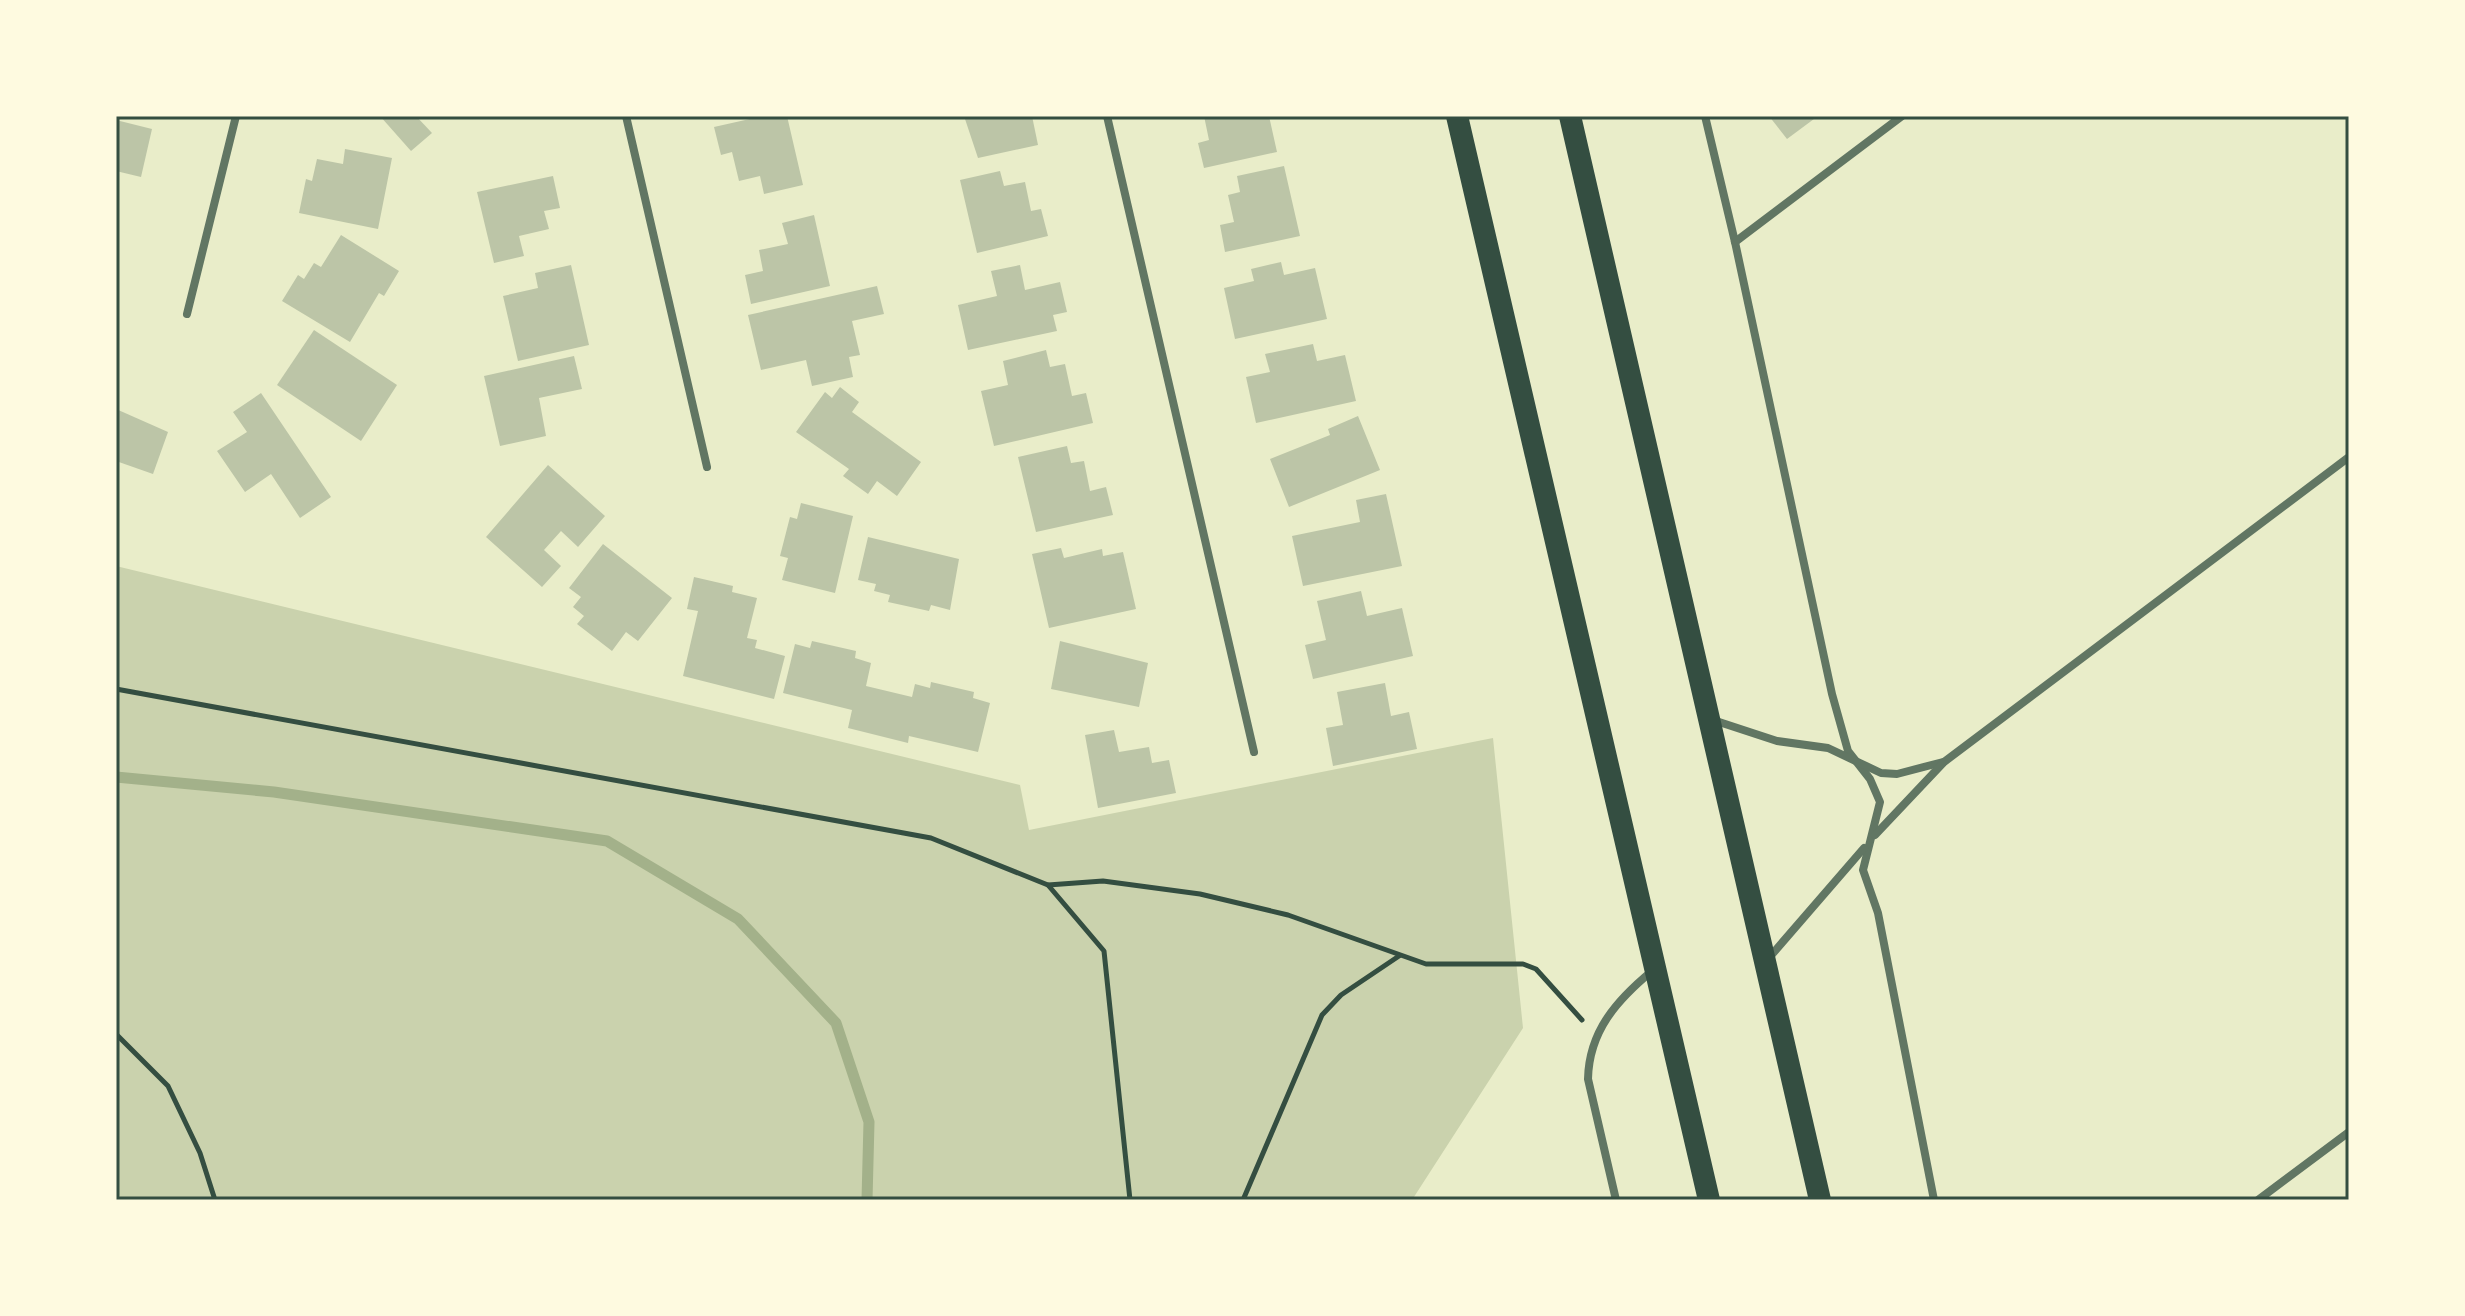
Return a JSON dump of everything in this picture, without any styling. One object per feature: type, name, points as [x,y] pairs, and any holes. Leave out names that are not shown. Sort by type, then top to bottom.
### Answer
[{"type":"highway","points":[[1457,116],[1709,1200]]},
{"type":"highway","points":[[1570,116],[1820,1200]]},
{"type":"street","points":[[187,314],[236,116]]},
{"type":"street","points":[[626,116],[707,467]]},
{"type":"street","points":[[1107,116],[1254,752]]},
{"type":"street","points":[[1705,116],[1832,694],[1854,760],[1874,785],[1880,802],[1881,812],[1869,842],[1863,870],[1878,913],[1934,1200]]},
{"type":"street","points":[[1735,242],[1902,116]]},
{"type":"street","points":[[1766,961],[1869,842],[1944,762],[2349,457]]},
{"type":"street","points":[[1709,719],[1777,741],[1828,748],[1876,772],[1892,774],[1944,762]]},
{"type":"street","points":[[1616,1200],[1588,1079],[1595,1036],[1621,997],[1654,968]]},
{"type":"street","points":[[2258,1200],[2349,1132]]},
{"type":"path","points":[[116,689],[931,838],[1048,885],[1103,881],[1200,894],[1288,915],[1426,964],[1523,964],[1536,969],[1595,1036]]},
{"type":"path","points":[[1048,885],[1104,951],[1130,1200]]},
{"type":"path","points":[[1243,1200],[1322,1015],[1341,995],[1400,955]]},
{"type":"path","points":[[116,1034],[168,1086],[200,1153],[215,1200]]},
{"type":"green space","points":[[116,566],[1020,785],[1029,830],[1493,738],[1523,1028],[1412,1200],[122,1200],[116,1190]]},
{"type":"building","points":[[380,116],[416,116],[432,133],[411,151]]},
{"type":"building","points":[[763,116],[787,116],[803,185],[764,194],[760,176],[739,181],[732,152],[721,155],[714,127]]},
{"type":"building","points":[[964,116],[1032,116],[1038,145],[978,158]]},
{"type":"building","points":[[1204,116],[1269,116],[1277,152],[1204,168],[1198,143],[1209,140]]},
{"type":"building","points":[[1769,116],[1818,116],[1787,139]]},
{"type":"building","points":[[116,120],[152,129],[141,177],[116,171]]},
{"type":"building","points":[[345,149],[392,158],[378,229],[299,213],[306,179],[312,181],[317,159],[343,164]]},
{"type":"building","points":[[1284,166],[1300,236],[1225,252],[1220,225],[1234,222],[1228,195],[1240,192],[1237,176]]},
{"type":"building","points":[[1000,171],[1004,186],[1025,182],[1031,211],[1041,209],[1048,236],[977,253],[960,180]]},
{"type":"building","points":[[553,176],[560,208],[544,211],[549,229],[519,236],[524,256],[494,263],[477,192]]},
{"type":"building","points":[[814,215],[830,286],[751,304],[745,275],[763,271],[759,250],[788,244],[782,223]]},
{"type":"building","points":[[341,235],[399,271],[384,296],[379,293],[350,342],[282,301],[298,275],[304,279],[314,263],[321,267]]},
{"type":"building","points":[[1281,262],[1284,275],[1315,268],[1327,319],[1235,339],[1224,288],[1254,281],[1251,269]]},
{"type":"building","points":[[571,265],[589,345],[518,361],[503,296],[538,288],[535,273]]},
{"type":"building","points":[[1020,265],[1025,290],[1060,282],[1067,312],[1053,315],[1057,331],[968,350],[958,305],[997,296],[991,271]]},
{"type":"building","points":[[877,286],[884,314],[852,321],[860,355],[849,357],[853,377],[812,386],[806,360],[761,370],[748,315]]},
{"type":"building","points":[[314,330],[397,385],[361,441],[277,385]]},
{"type":"building","points":[[1313,344],[1317,361],[1345,355],[1356,401],[1256,423],[1246,377],[1270,372],[1265,354]]},
{"type":"building","points":[[1046,350],[1050,367],[1065,364],[1072,396],[1086,393],[1093,423],[994,446],[981,391],[1008,385],[1003,361]]},
{"type":"building","points":[[574,356],[582,389],[539,398],[546,436],[500,446],[484,376]]},
{"type":"building","points":[[840,387],[859,402],[852,412],[921,462],[897,496],[877,481],[868,494],[843,476],[849,469],[796,432],[825,392],[832,398]]},
{"type":"building","points":[[261,393],[331,497],[300,518],[271,474],[245,492],[217,451],[247,432],[233,412]]},
{"type":"building","points":[[116,409],[168,432],[153,474],[116,461]]},
{"type":"building","points":[[1358,416],[1380,470],[1289,507],[1270,459],[1330,435],[1328,429]]},
{"type":"building","points":[[1067,446],[1071,463],[1084,461],[1090,491],[1106,487],[1113,515],[1036,532],[1018,457]]},
{"type":"building","points":[[548,465],[605,516],[578,547],[561,531],[544,550],[561,566],[542,587],[486,537]]},
{"type":"building","points":[[1386,494],[1402,566],[1303,586],[1292,536],[1360,522],[1356,500]]},
{"type":"building","points":[[801,503],[853,516],[835,593],[782,580],[788,558],[780,556],[790,517],[797,519]]},
{"type":"building","points":[[868,537],[959,559],[950,610],[931,605],[929,611],[888,602],[890,595],[874,591],[876,584],[858,580]]},
{"type":"building","points":[[603,544],[672,598],[638,641],[626,632],[612,651],[577,624],[584,616],[573,607],[581,597],[569,588]]},
{"type":"building","points":[[1061,548],[1064,558],[1102,549],[1103,556],[1123,552],[1136,609],[1049,628],[1032,554]]},
{"type":"building","points":[[694,577],[733,586],[732,592],[757,598],[747,638],[757,640],[755,648],[785,656],[774,699],[683,676],[698,611],[687,609]]},
{"type":"building","points":[[1361,591],[1367,616],[1402,608],[1413,656],[1313,679],[1305,645],[1326,640],[1317,601]]},
{"type":"building","points":[[812,641],[856,651],[855,658],[871,663],[866,686],[912,697],[915,684],[930,688],[931,682],[974,692],[973,698],[990,703],[978,752],[909,736],[908,743],[848,728],[852,710],[783,693],[795,644],[810,648]]},
{"type":"building","points":[[1060,641],[1148,663],[1139,707],[1051,689]]},
{"type":"building","points":[[1385,683],[1391,716],[1409,712],[1417,749],[1333,766],[1326,728],[1343,725],[1337,692]]},
{"type":"building","points":[[1114,730],[1119,752],[1149,747],[1152,763],[1169,760],[1176,793],[1098,808],[1085,735]]},
{"type":"waterway","points":[[116,777],[274,792],[607,841],[738,919],[836,1023],[869,1122],[867,1200]]}]
